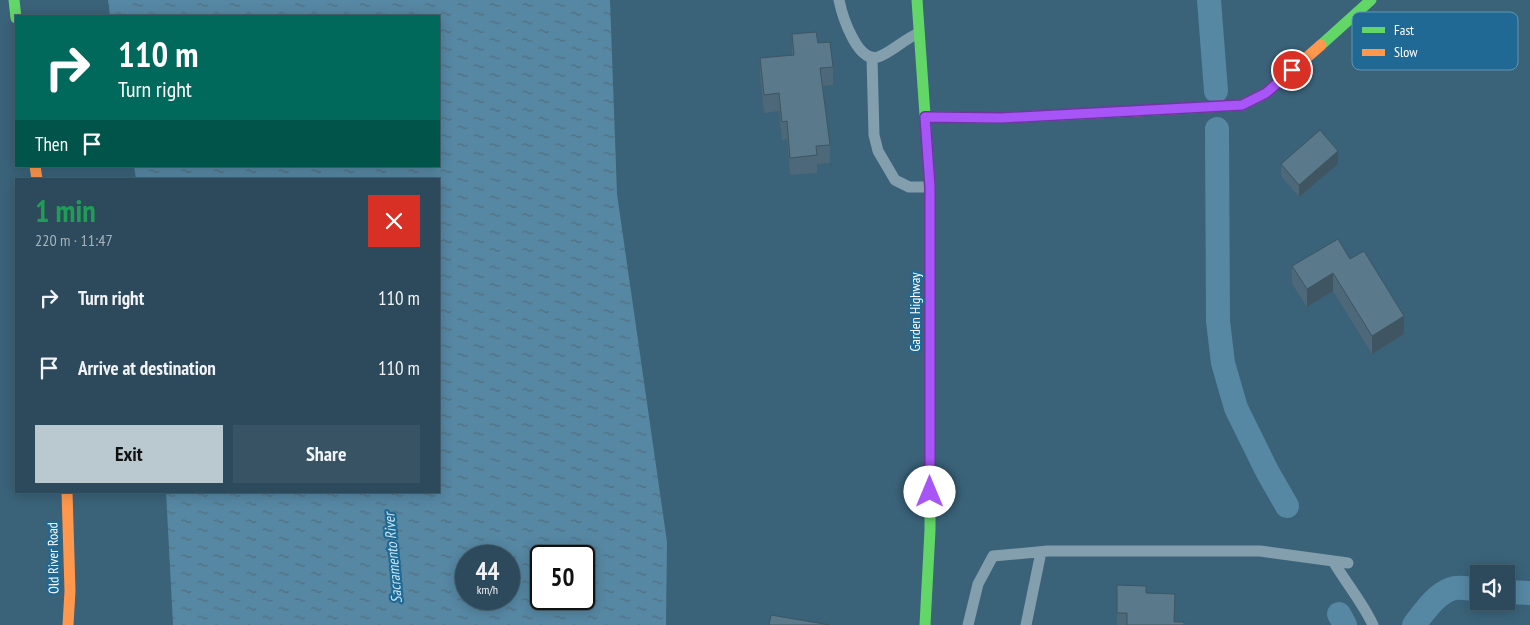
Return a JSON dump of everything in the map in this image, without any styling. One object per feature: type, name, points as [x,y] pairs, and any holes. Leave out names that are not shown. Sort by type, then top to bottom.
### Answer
[{"type":"main road","points":[[14,0],[16,15]]},
{"type":"main road","name":"Garden Highway","points":[[917,0],[930,187],[930,530],[925,625]]},
{"type":"main road","points":[[1357,12],[1371,0]]},
{"type":"main road","points":[[925,117],[1001,118],[1242,105],[1266,93],[1352,17]]},
{"type":"main road","name":"Old River Road","points":[[67,493],[70,591],[68,625]]},
{"type":"lane","points":[[839,0],[852,37],[863,53],[872,58],[883,54],[903,40],[919,33]]},
{"type":"lane","points":[[872,58],[874,135],[878,150],[895,180],[909,187],[930,187]]},
{"type":"lane","points":[[968,625],[978,584],[994,556],[1040,552],[1260,551],[1348,563]]},
{"type":"lane","points":[[1026,625],[1040,552]]},
{"type":"lane","points":[[1333,561],[1373,625]]},
{"type":"water","name":"Sacramento River","points":[[108,0],[610,0],[617,194],[667,542],[666,625],[173,625],[166,493],[440,493],[440,178],[136,178],[134,167],[440,167],[440,15],[110,15]]},
{"type":"building","points":[[816,32],[818,43],[830,42],[833,67],[820,68],[830,145],[816,146],[817,155],[790,158],[787,121],[782,122],[779,93],[764,95],[760,58],[794,55],[792,34]]},
{"type":"building","points":[[1320,130],[1338,151],[1299,185],[1281,164]]},
{"type":"building","points":[[1338,239],[1350,259],[1364,251],[1404,316],[1372,336],[1333,273],[1307,289],[1292,266]]},
{"type":"building","points":[[1117,585],[1146,586],[1146,593],[1175,594],[1174,622],[1184,622],[1184,625],[1127,625],[1127,613],[1117,613]]},
{"type":"building","points":[[771,615],[830,625],[769,625]]},
{"type":"waterway","points":[[1209,0],[1216,91]]},
{"type":"waterway","points":[[1217,129],[1218,321],[1223,363],[1236,408],[1267,471],[1287,506]]},
{"type":"waterway","points":[[1414,625],[1430,604],[1440,595],[1451,589],[1470,589]]},
{"type":"waterway","points":[[1515,592],[1530,593]]},
{"type":"waterway","points":[[1339,614],[1345,625]]},
{"type":"traffic: fast","points":[[14,0],[16,15]]},
{"type":"traffic: fast","points":[[917,0],[930,208]]},
{"type":"traffic: fast","points":[[1358,12],[1371,0]]},
{"type":"traffic: fast","points":[[1321,45],[1352,17]]},
{"type":"traffic: fast","points":[[925,117],[1001,118],[1135,111]]},
{"type":"traffic: fast","points":[[925,625],[930,493]]},
{"type":"traffic: slow","points":[[1135,111],[1242,105],[1266,93],[1321,45]]},
{"type":"traffic: slow","points":[[35,167],[37,178]]},
{"type":"traffic: slow","points":[[930,208],[930,493]]},
{"type":"traffic: slow","points":[[67,493],[70,591],[68,625]]},
{"type":"route","points":[[930,492],[930,187],[925,117],[1001,118],[1242,105],[1266,93],[1292,70]]}]
